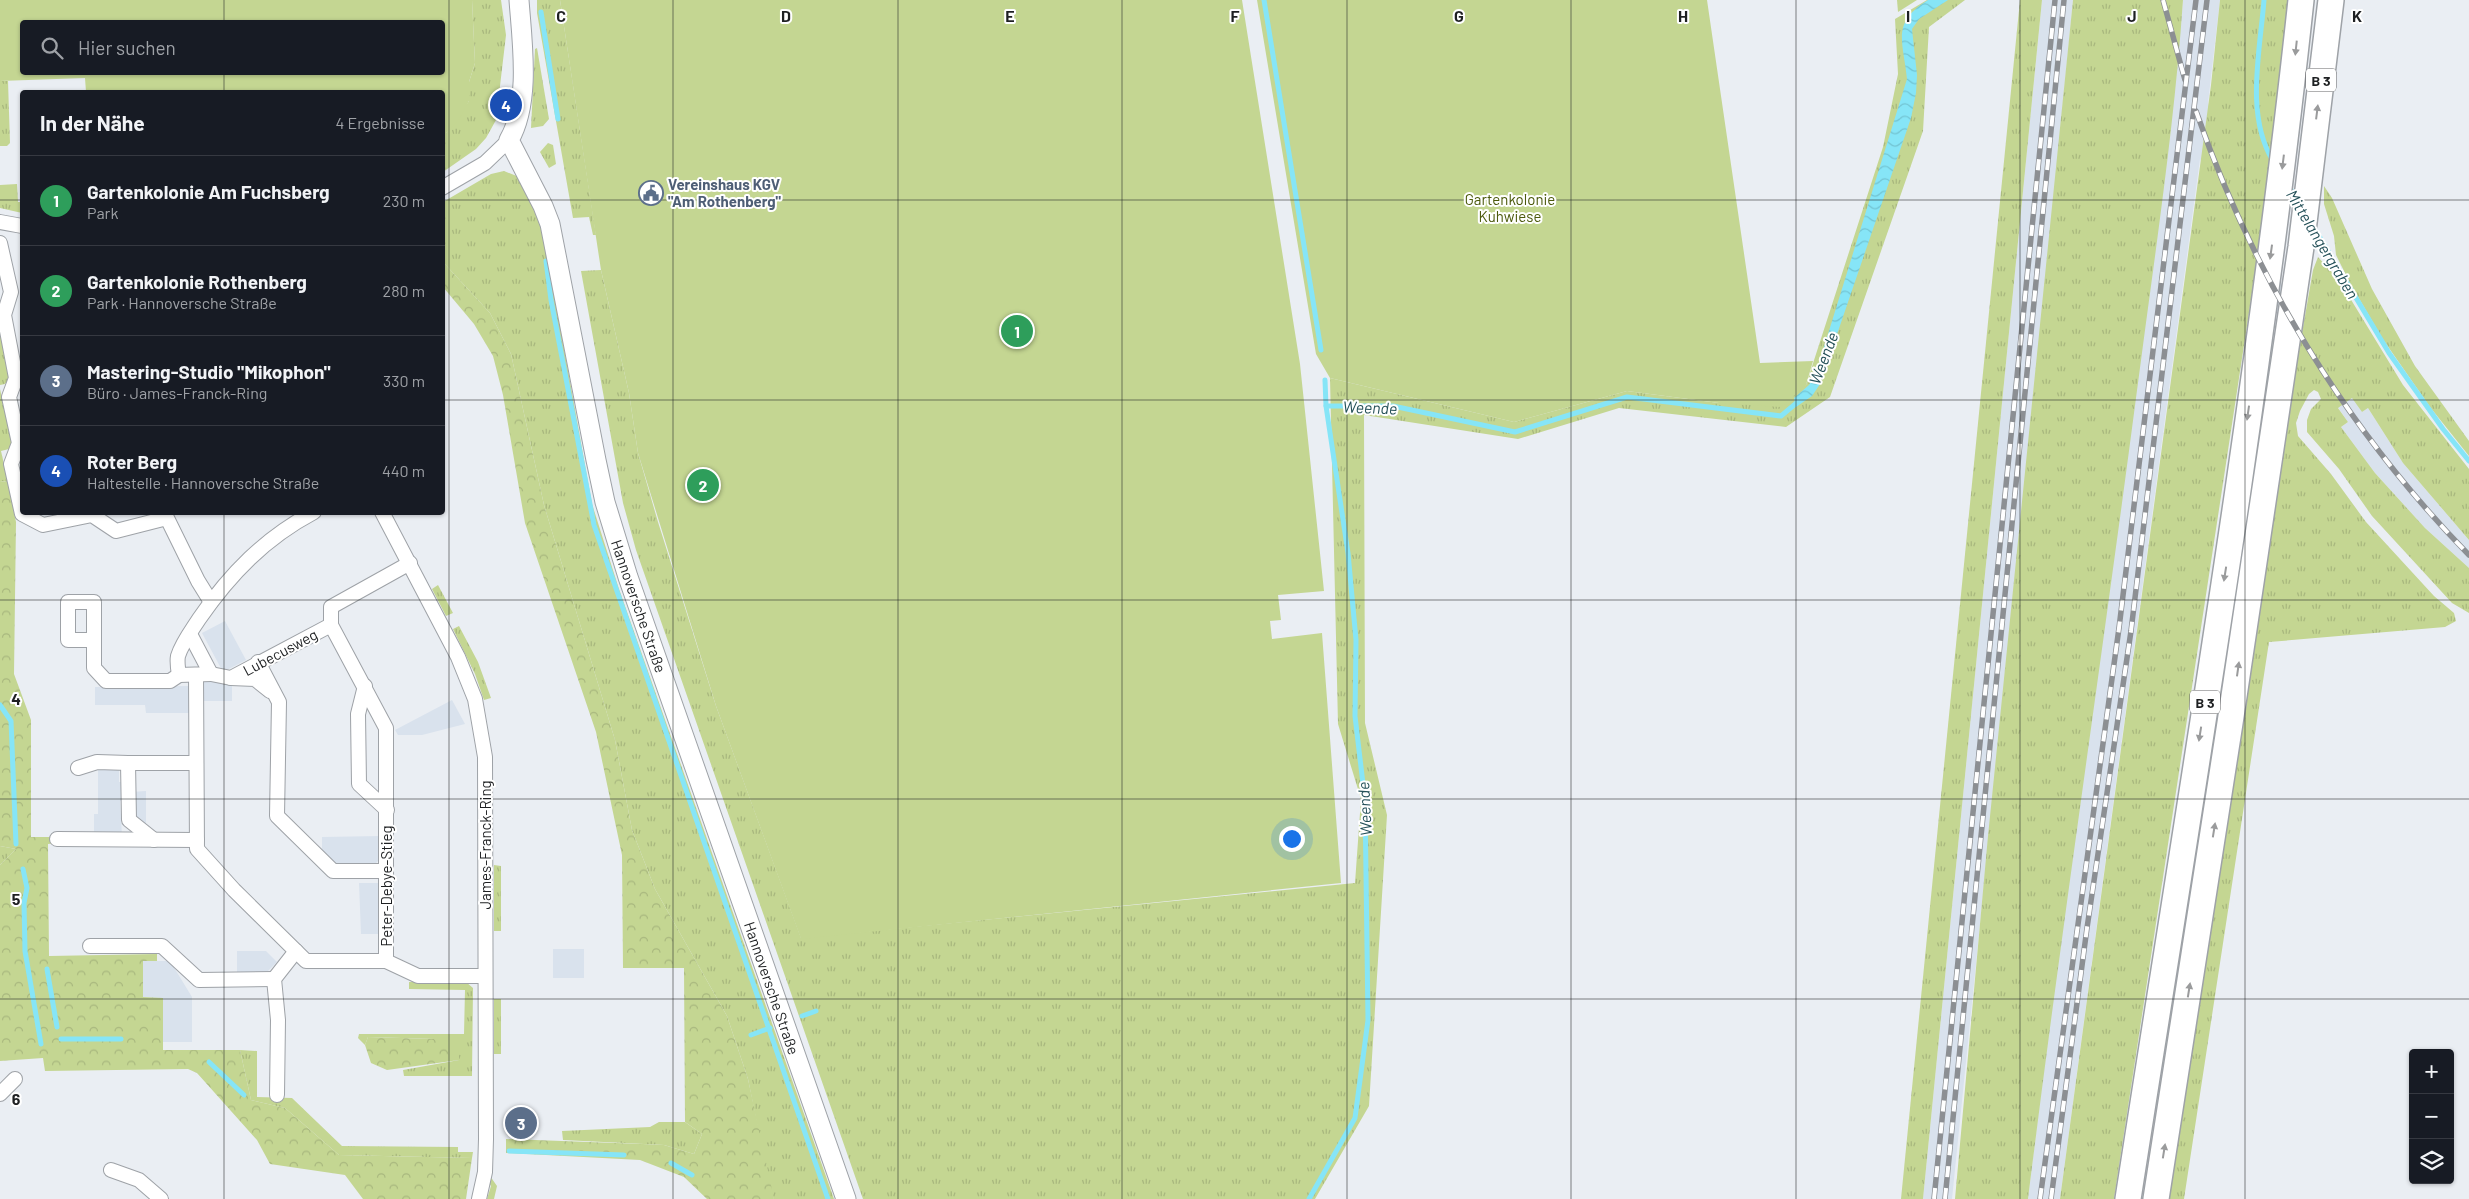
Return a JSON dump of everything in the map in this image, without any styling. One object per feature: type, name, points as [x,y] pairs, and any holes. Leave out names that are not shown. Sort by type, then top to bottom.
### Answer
[{"type":"highway","name":"B 3","points":[[2128,1199],[2229,551],[2278,204],[2301,0]]},
{"type":"highway","name":"B 3","points":[[2156,1199],[2232,714],[2301,247],[2331,0]]},
{"type":"street","points":[[445,186],[485,163],[509,140],[517,119],[522,73],[523,46],[519,0]]},
{"type":"street","name":"Hannoversche Straße","points":[[509,140],[544,206],[550,224],[600,477],[628,577],[846,1199]]},
{"type":"street","points":[[0,222],[20,226]]},
{"type":"street","points":[[0,243],[11,292],[4,315],[16,378],[9,397],[18,443],[11,464],[20,505]]},
{"type":"street","points":[[24,515],[44,525],[92,515],[116,531],[169,515],[198,581],[211,602]]},
{"type":"street","points":[[178,675],[178,656],[211,602],[256,551],[291,524],[308,515]]},
{"type":"street","name":"James-Franck-Ring","points":[[384,515],[458,657],[475,699],[482,730],[485,757],[486,1139],[485,1172],[479,1199]]},
{"type":"street","name":"Lubecusweg","points":[[94,640],[94,668],[106,681],[170,681],[178,675],[211,674],[231,678],[331,624],[331,607],[410,563]]},
{"type":"street","name":"Peter-Debye-Stieg","points":[[331,624],[386,728],[388,857],[385,871],[386,961]]},
{"type":"street","points":[[190,634],[211,674]]},
{"type":"street","points":[[258,662],[279,702],[278,816],[333,872],[385,871]]},
{"type":"street","points":[[196,675],[197,849],[234,890],[306,960],[386,961],[418,976],[486,976]]},
{"type":"street","points":[[231,678],[256,679],[275,695]]},
{"type":"street","name":"Peter-Debye-Stieg","points":[[365,686],[358,714],[359,784],[387,810]]},
{"type":"street","points":[[78,768],[97,762],[196,763]]},
{"type":"street","points":[[128,763],[129,820],[154,840]]},
{"type":"street","points":[[58,839],[197,840]]},
{"type":"street","points":[[90,946],[162,946],[199,980],[274,979]]},
{"type":"street","points":[[277,1094],[278,1020],[274,979],[296,951]]},
{"type":"street","points":[[0,1094],[15,1079]]},
{"type":"street","points":[[111,1170],[139,1180],[161,1199]]},
{"type":"shaded area","points":[[2042,0],[2073,0],[2041,327],[1952,1199],[1923,1199]]},
{"type":"shaded area","points":[[2183,0],[2220,0],[2208,103],[2243,208],[2263,250],[2294,307],[2362,412],[2368,408],[2403,463],[2469,540],[2469,568],[2425,528],[2375,473],[2341,427],[2348,422],[2317,377],[2280,316],[2200,159],[2060,1199],[2028,1199],[2058,953],[2159,221],[2174,89],[2172,83],[2175,81],[2157,27],[2181,25]]},
{"type":"shaded area","points":[[225,621],[246,660],[223,672],[202,633]]},
{"type":"shaded area","points":[[203,681],[232,681],[232,701],[203,701]]},
{"type":"shaded area","points":[[190,686],[190,713],[146,713],[145,705],[95,705],[95,687]]},
{"type":"shaded area","points":[[452,700],[465,724],[422,735],[398,735],[395,730]]},
{"type":"shaded area","points":[[98,769],[119,769],[119,782],[123,782],[124,800],[120,801],[122,836],[94,837],[94,814],[98,814]]},
{"type":"shaded area","points":[[146,791],[146,825],[132,817],[131,792]]},
{"type":"shaded area","points":[[381,836],[382,857],[373,866],[335,866],[322,851],[322,837]]},
{"type":"shaded area","points":[[359,883],[380,883],[380,934],[361,934]]},
{"type":"shaded area","points":[[553,949],[584,949],[584,978],[553,978]]},
{"type":"shaded area","points":[[237,951],[266,951],[277,962],[266,973],[237,973]]},
{"type":"shaded area","points":[[143,961],[170,961],[192,997],[192,1042],[163,1042],[163,998],[143,998]]},
{"type":"green space","points":[[0,0],[472,0],[475,63],[469,82],[469,101],[458,121],[446,133],[445,90],[86,90],[85,78],[0,81]]},
{"type":"green space","points":[[472,0],[501,0],[506,35],[496,120],[486,138],[476,149],[445,171],[445,133],[469,101],[469,82],[475,63]]},
{"type":"green space","points":[[537,0],[560,0],[596,235],[593,235],[589,217],[573,218],[537,13]]},
{"type":"green space","points":[[560,0],[1242,0],[1300,364],[1324,591],[1278,595],[1281,620],[1270,621],[1272,639],[1322,633],[1341,883],[801,939],[716,706],[638,453],[629,393],[601,270]]},
{"type":"green space","name":"Gartenkolonie Kuhwiese","points":[[1257,0],[1707,0],[1760,363],[1813,361],[1806,385],[1781,407],[1719,403],[1627,391],[1514,422],[1330,378],[1316,354]]},
{"type":"green space","points":[[1897,0],[1917,0],[1898,12]]},
{"type":"green space","points":[[1927,0],[1965,0],[1929,27],[1923,131],[1830,397],[1786,427],[1619,408],[1518,439],[1364,415],[1365,723],[1387,815],[1369,1106],[1315,1199],[863,1199],[636,550],[623,503],[581,271],[601,270],[629,393],[638,453],[658,522],[716,706],[801,938],[1355,883],[1361,799],[1338,724],[1330,378],[1514,422],[1627,391],[1719,403],[1806,385],[1883,147],[1898,74],[1895,19]]},
{"type":"green space","points":[[2020,0],[2042,0],[1923,1199],[1901,1199]]},
{"type":"green space","points":[[2073,0],[2183,0],[2179,50],[2169,150],[2156,249],[2028,1199],[1955,1199],[1988,836]]},
{"type":"green space","points":[[2220,0],[2288,0],[2278,100],[2255,273],[2114,1199],[2060,1199],[2211,85]]},
{"type":"green space","points":[[537,48],[549,119],[543,126],[531,128],[535,49]]},
{"type":"green space","points":[[0,81],[8,81],[10,143],[7,146],[0,146]]},
{"type":"green space","points":[[548,143],[553,145],[556,164],[549,168],[540,152]]},
{"type":"green space","points":[[504,171],[519,177],[542,225],[592,504],[619,589],[834,1199],[774,1199],[771,1193],[748,1079],[727,1016],[655,889],[632,830],[615,740],[544,505],[511,354],[490,313],[445,264],[445,201],[491,174]]},
{"type":"green space","points":[[17,184],[20,213],[0,208],[0,185]]},
{"type":"green space","points":[[2324,186],[2332,198],[2372,289],[2415,366],[2469,441],[2469,456],[2430,407],[2382,338],[2350,283],[2336,255],[2334,236],[2324,204]]},
{"type":"green space","points":[[2318,257],[2339,280],[2403,385],[2469,469],[2469,540],[2403,463],[2368,408],[2362,412],[2352,398],[2338,408],[2348,422],[2341,427],[2375,473],[2425,528],[2469,568],[2469,613],[2452,603],[2372,516],[2339,469],[2307,432],[2307,420],[2311,409],[2321,399],[2318,392],[2314,390],[2309,394],[2300,411],[2296,423],[2298,436],[2331,474],[2366,522],[2434,596],[2454,613],[2456,621],[2445,627],[2269,642],[2184,1199],[2167,1199],[2294,379],[2313,270]]},
{"type":"green space","points":[[445,264],[490,313],[511,354],[544,505],[615,740],[632,830],[655,889],[727,1016],[748,1079],[774,1199],[707,1199],[684,1177],[640,1160],[506,1153],[506,1139],[664,1145],[694,1154],[702,1134],[685,1122],[684,968],[623,968],[622,855],[596,732],[525,523],[503,395],[493,356],[474,324],[445,289]]},
{"type":"green space","points":[[0,330],[10,377],[5,384],[0,385]]},
{"type":"green space","points":[[0,389],[12,444],[9,449],[1,451],[8,482],[0,481]]},
{"type":"green space","points":[[0,481],[8,482],[16,522],[14,674],[31,720],[31,837],[57,837],[58,843],[48,844],[49,956],[157,954],[157,961],[143,961],[143,997],[163,998],[163,1050],[240,1050],[251,1100],[285,1108],[339,1155],[472,1158],[466,1199],[363,1199],[345,1175],[270,1164],[257,1140],[197,1073],[188,1069],[45,1071],[43,1058],[0,1061],[0,865],[16,849],[0,846]]},
{"type":"green space","points":[[438,585],[453,613],[446,616],[432,589]]},
{"type":"green space","points":[[459,626],[478,662],[491,698],[484,700],[475,674],[453,629]]},
{"type":"green space","points":[[0,846],[16,849],[0,865]]},
{"type":"green space","points":[[494,865],[501,866],[501,931],[494,931]]},
{"type":"green space","points":[[409,982],[466,982],[473,988],[472,1076],[404,1076],[403,1070],[459,1060],[434,1039],[368,1037],[365,1045],[358,1038],[359,1034],[464,1034],[465,990],[409,989]]},
{"type":"green space","points":[[494,999],[501,999],[501,1054],[494,1054]]},
{"type":"green space","points":[[368,1037],[434,1039],[459,1045],[459,1060],[387,1070],[371,1063],[365,1045]]},
{"type":"green space","points":[[240,1050],[257,1051],[257,1097],[292,1098],[342,1146],[458,1147],[458,1152],[473,1152],[472,1158],[339,1155],[285,1108],[251,1100]]},
{"type":"green space","points":[[659,1122],[685,1122],[702,1134],[694,1154],[664,1145],[563,1140],[562,1131],[650,1127]]},
{"type":"green space","points":[[490,1176],[497,1186],[494,1199],[487,1199],[491,1186],[487,1180]]},
{"type":"water","points":[[1928,0],[1948,0],[1919,19],[1912,29],[1917,75],[1911,118],[1820,384],[1812,396],[1796,407],[1794,398],[1809,385],[1815,376],[1907,79],[1902,43],[1904,25],[1916,8]]},
{"type":"waterway","points":[[1264,0],[1321,350]]},
{"type":"waterway","name":"Mittelangergraben","points":[[2264,0],[2256,83],[2257,104],[2259,124],[2264,143],[2273,161]]},
{"type":"waterway","points":[[541,12],[558,119]]},
{"type":"waterway","name":"Mittelangergraben","points":[[2288,185],[2298,201]]},
{"type":"waterway","name":"Mittelangergraben","points":[[2313,226],[2389,353],[2443,429],[2469,461]]},
{"type":"waterway","points":[[546,261],[551,300],[594,525],[828,1199]]},
{"type":"waterway","points":[[1325,380],[1326,406]]},
{"type":"waterway","name":"Weende","points":[[1309,1199],[1355,1118],[1368,1020],[1365,801],[1355,716],[1356,640],[1348,553],[1326,406],[1393,406],[1515,432],[1627,397],[1781,416],[1800,400]]},
{"type":"waterway","points":[[0,705],[11,721],[16,844]]},
{"type":"waterway","points":[[23,869],[27,888],[24,903],[25,951],[41,1044]]},
{"type":"waterway","points":[[47,969],[57,1027]]},
{"type":"waterway","points":[[802,1016],[816,1011]]},
{"type":"waterway","points":[[751,1035],[770,1028]]},
{"type":"waterway","points":[[61,1039],[121,1039]]},
{"type":"waterway","points":[[209,1062],[244,1095]]},
{"type":"waterway","points":[[509,1151],[624,1155]]},
{"type":"waterway","points":[[671,1163],[692,1175]]},
{"type":"railway","points":[[1934,1199],[2055,0]]},
{"type":"railway","points":[[1945,1199],[2064,0]]},
{"type":"railway","points":[[2163,0],[2185,80]]},
{"type":"railway","points":[[2040,1199],[2119,628],[2196,0]]},
{"type":"railway","points":[[2051,1199],[2087,928],[2131,631],[2207,0]]},
{"type":"railway","points":[[2196,111],[2219,172],[2246,232],[2275,291],[2308,348],[2344,403],[2383,456],[2425,507],[2469,555]]},
{"type":"place","name":"Roter Berg","points":[[506,105]]},
{"type":"place","name":"Vereinshaus KGV \"Am Rothenberg\"","points":[[651,193]]},
{"type":"place","name":"Gartenkolonie Am Fuchsberg","points":[[1017,331]]},
{"type":"place","name":"Gartenkolonie Rothenberg","points":[[703,485]]},
{"type":"place","name":"Mastering-Studio \"Mikophon\"","points":[[521,1123]]}]
